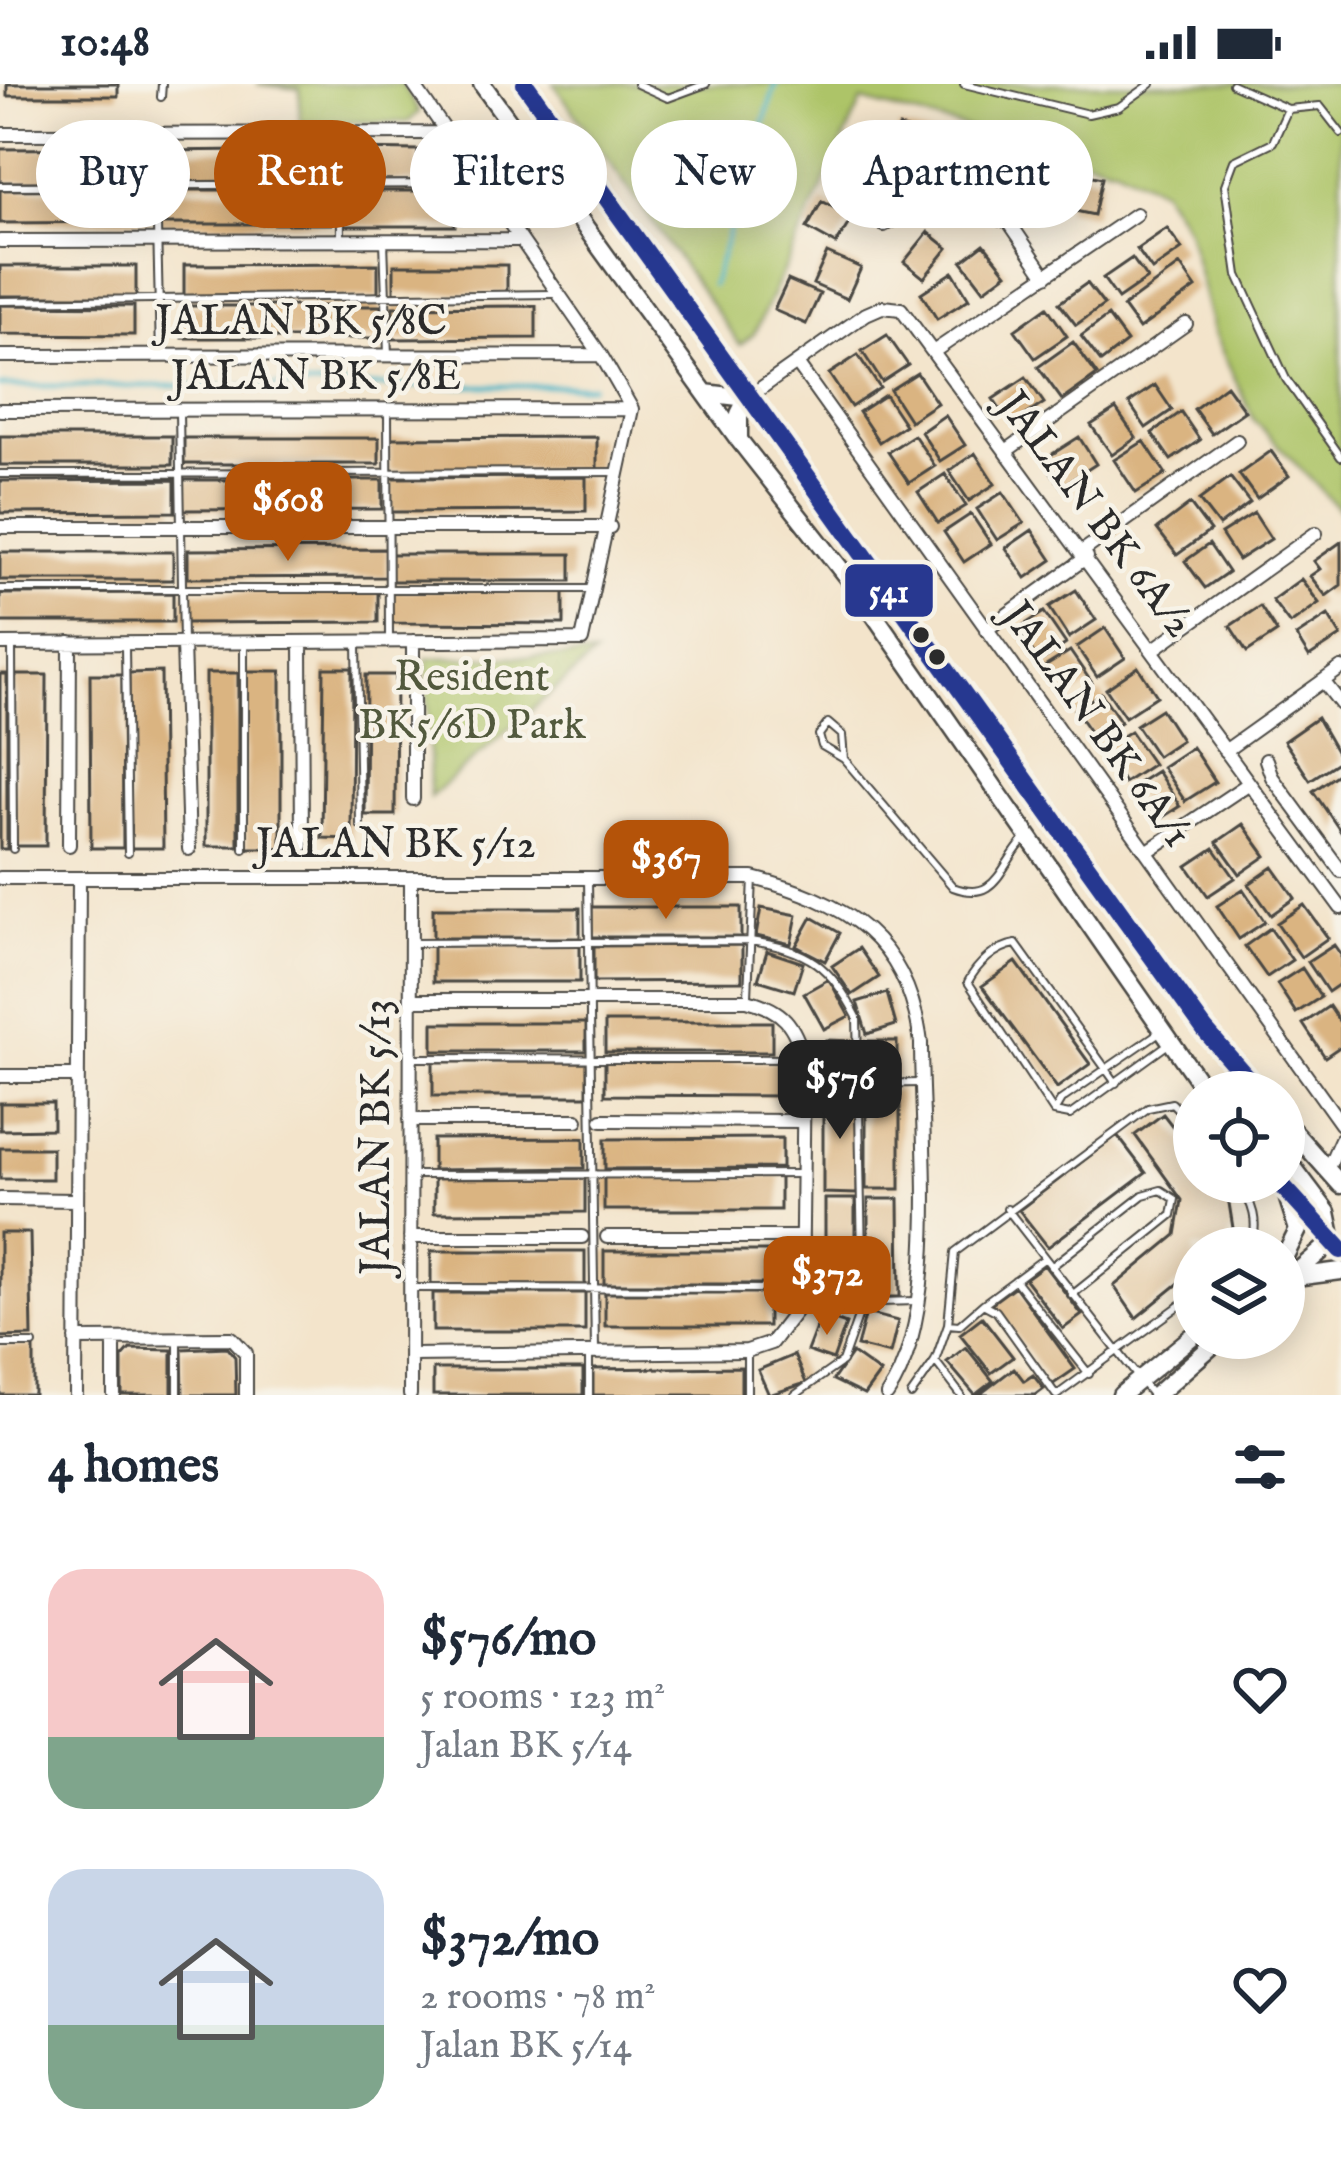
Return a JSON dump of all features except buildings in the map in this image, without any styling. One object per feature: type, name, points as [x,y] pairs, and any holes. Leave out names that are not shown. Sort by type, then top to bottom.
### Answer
[{"type":"main road","points":[[482,84],[704,393],[856,590],[1190,1071]]},
{"type":"main road","points":[[525,84],[1237,1071]]},
{"type":"main road","points":[[704,393],[747,398]]},
{"type":"main road","points":[[739,440],[739,414],[747,398]]},
{"type":"main road","points":[[1305,1145],[1341,1185]]},
{"type":"main road","points":[[1305,1189],[1334,1237]]},
{"type":"main road","points":[[1299,1203],[1334,1237]]},
{"type":"main road","points":[[1305,1257],[1334,1237]]},
{"type":"main road","points":[[1305,1270],[1341,1271]]},
{"type":"main road","points":[[1121,1395],[1173,1352]]},
{"type":"main road","points":[[1154,1395],[1196,1359]]},
{"type":"street","points":[[413,84],[434,120]]},
{"type":"street","points":[[0,134],[36,134]]},
{"type":"street","points":[[933,352],[1136,214]]},
{"type":"street","points":[[6,644],[582,640],[632,410],[602,355],[511,228]]},
{"type":"street","points":[[1013,228],[1046,276]]},
{"type":"street","points":[[0,241],[520,240]]},
{"type":"street","name":"JALAN BK 6A/2","points":[[747,398],[882,307],[901,309],[1341,908]]},
{"type":"street","points":[[1006,451],[1186,324]]},
{"type":"street","name":"JALAN BK 5/8C","points":[[0,356],[602,355]]},
{"type":"street","name":"JALAN BK 6A/1","points":[[798,365],[1341,1124]]},
{"type":"street","name":"JALAN BK 5/8E","points":[[0,410],[632,410]]},
{"type":"street","points":[[986,630],[1238,441]]},
{"type":"street","points":[[0,527],[610,527]]},
{"type":"street","points":[[1154,649],[1316,532]]},
{"type":"street","points":[[413,641],[413,799]]},
{"type":"street","points":[[301,642],[302,846]]},
{"type":"street","points":[[183,643],[189,848]]},
{"type":"street","points":[[69,845],[70,644]]},
{"type":"street","points":[[1225,751],[1341,668]]},
{"type":"street","points":[[1323,681],[1341,704]]},
{"type":"street","points":[[1266,760],[1272,777],[1341,871]]},
{"type":"street","points":[[1148,851],[1248,784]]},
{"type":"street","name":"JALAN BK 5/12","points":[[0,878],[753,878],[842,908],[899,967],[916,1005],[921,1083],[921,1301],[911,1348],[886,1395]]},
{"type":"street","points":[[76,1395],[80,878]]},
{"type":"street","name":"JALAN BK 5/13","points":[[410,1395],[411,878]]},
{"type":"street","points":[[410,1355],[747,1351],[771,1343],[801,1297],[804,1059],[794,1026],[775,1008],[747,1000],[411,1000]]},
{"type":"street","points":[[0,1076],[78,1076]]},
{"type":"street","points":[[410,1120],[578,1120]]},
{"type":"street","points":[[602,1120],[803,1121]]},
{"type":"street","points":[[1327,1171],[1341,1139]]},
{"type":"street","points":[[0,1199],[77,1200]]},
{"type":"street","points":[[410,1237],[582,1237]]},
{"type":"street","points":[[607,1237],[802,1237]]},
{"type":"street","points":[[76,1339],[239,1342],[246,1353],[246,1395]]},
{"type":"street","points":[[114,1395],[115,1339]]},
{"type":"lane","points":[[161,97],[162,84]]},
{"type":"lane","points":[[637,84],[668,98],[706,84]]},
{"type":"lane","points":[[964,84],[1097,114],[1119,107],[1151,84]]},
{"type":"lane","points":[[1232,84],[1288,110],[1320,106],[1341,133]]},
{"type":"lane","points":[[1288,110],[1273,142],[1230,167],[1225,185],[1234,262],[1286,379],[1341,457]]},
{"type":"lane","points":[[0,186],[36,186]]},
{"type":"lane","points":[[158,228],[160,356]]},
{"type":"lane","points":[[341,228],[341,241]]},
{"type":"lane","points":[[384,241],[388,355]]},
{"type":"lane","points":[[0,301],[559,294]]},
{"type":"lane","points":[[179,410],[183,643]]},
{"type":"lane","points":[[388,410],[389,641]]},
{"type":"lane","points":[[0,474],[620,472]]},
{"type":"lane","points":[[0,589],[595,589]]},
{"type":"lane","points":[[244,642],[244,849]]},
{"type":"lane","points":[[357,642],[360,825]]},
{"type":"lane","points":[[125,643],[128,853]]},
{"type":"lane","points":[[6,644],[13,849]]},
{"type":"lane","points":[[844,759],[842,734],[827,724],[819,735],[821,746],[844,759],[953,887],[972,895],[988,890],[1026,838]]},
{"type":"lane","points":[[747,1000],[753,878]]},
{"type":"lane","points":[[588,879],[595,1289],[589,1395]]},
{"type":"lane","points":[[411,943],[750,941],[780,945],[837,978],[857,1017],[863,1303],[842,1362],[795,1395]]},
{"type":"lane","points":[[1116,1083],[1016,944],[1004,946],[975,969],[968,982],[1054,1112],[1070,1115],[1116,1083],[1165,1037]]},
{"type":"lane","points":[[1054,1112],[1061,1100],[1106,1069],[1165,1037]]},
{"type":"lane","points":[[411,1058],[804,1059]]},
{"type":"lane","points":[[803,1085],[921,1083]]},
{"type":"lane","points":[[911,1395],[935,1361],[948,1324],[955,1252],[1007,1209],[1161,1102],[1173,1103]]},
{"type":"lane","points":[[410,1175],[803,1174]]},
{"type":"lane","points":[[1051,1267],[1142,1196],[1160,1190],[1175,1198],[1172,1215],[1072,1294]]},
{"type":"lane","points":[[1007,1209],[1117,1355],[1154,1395]]},
{"type":"lane","points":[[948,1324],[958,1325],[1045,1258]]},
{"type":"lane","points":[[1015,1280],[1089,1374]]},
{"type":"lane","points":[[410,1288],[595,1289],[863,1303],[921,1301]]},
{"type":"lane","points":[[983,1304],[996,1310],[1057,1395],[1173,1311]]},
{"type":"lane","points":[[178,1339],[178,1395]]},
{"type":"lane","points":[[0,1344],[33,1344]]},
{"type":"lane","points":[[747,1351],[747,1395]]},
{"type":"lane","points":[[935,1361],[961,1395]]},
{"type":"green space","points":[[257,84],[402,84],[419,112],[408,122],[300,120],[300,89]]},
{"type":"green space","points":[[554,84],[1341,84],[1341,511],[1254,420],[1214,334],[1187,229],[1162,190],[1093,161],[1093,120],[935,120],[862,101],[853,120],[821,120],[821,189],[754,334],[740,345],[657,228],[797,228],[797,120],[631,120],[631,192],[607,158],[607,120],[580,120]]},
{"type":"green space","name":"Resident BK5/6D Park","points":[[594,656],[430,797],[427,658]]},
{"type":"waterway","points":[[712,285],[776,84]]},
{"type":"waterway","points":[[0,386],[592,386]]},
{"type":"transit line","name":"541","points":[[525,84],[1205,1030],[1241,1071]]},
{"type":"transit line","name":"541","points":[[1298,1203],[1341,1250]]}]
